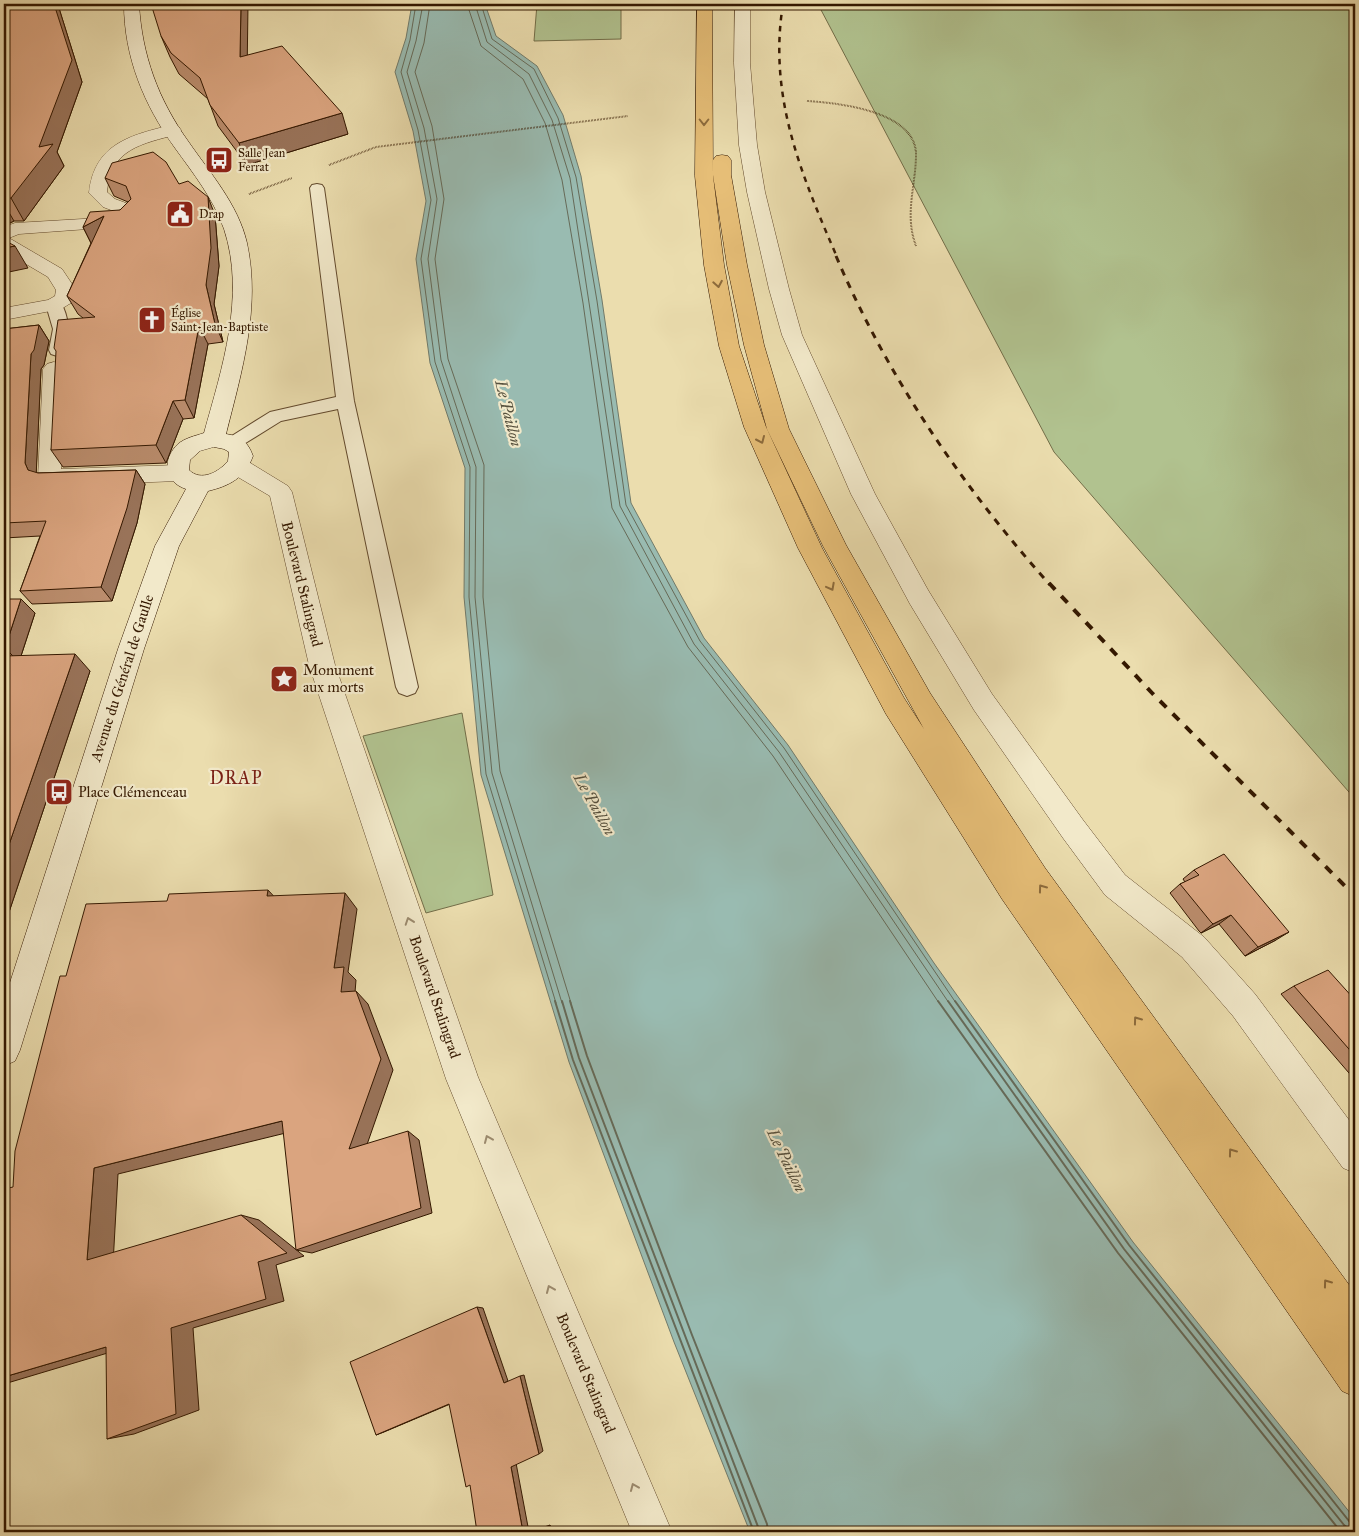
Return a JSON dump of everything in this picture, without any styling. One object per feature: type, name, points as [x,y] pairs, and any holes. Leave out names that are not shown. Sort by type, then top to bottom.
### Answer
[{"type":"main road","points":[[704,4],[704,176],[714,264],[728,337],[755,427],[810,548],[895,706],[1012,889],[1355,1378]]},
{"type":"main road","points":[[720,4],[722,175],[736,265],[750,327],[778,429],[835,546],[921,702],[1029,870],[1355,1323]]},
{"type":"street","points":[[54,369],[49,478],[222,479],[229,449],[244,295],[237,240],[222,204],[172,130],[148,89],[137,55],[131,26],[131,4]]},
{"type":"street","points":[[742,4],[742,63],[748,145],[756,192],[779,290],[792,335],[863,494],[919,597],[983,702],[1115,885],[1193,947],[1244,1005],[1355,1156]]},
{"type":"street","points":[[4,234],[16,229],[122,222],[129,216],[127,210],[109,203],[98,193],[97,180],[109,156],[129,144],[172,130]]},
{"type":"street","points":[[4,243],[54,273],[66,290],[64,299],[54,305],[4,314]]},
{"type":"street","name":"Avenue du Général de Gaulle","points":[[4,1050],[131,649],[189,478],[177,465],[179,458],[185,451],[198,443],[229,449]]},
{"type":"street","name":"Boulevard Stalingrad","points":[[229,449],[280,492],[322,665],[462,1079],[652,1532]]},
{"type":"lane","points":[[317,188],[345,401],[407,687]]},
{"type":"lane","points":[[54,305],[61,329],[54,369]]},
{"type":"lane","points":[[229,449],[276,416],[345,401]]},
{"type":"path","points":[[807,101],[842,103],[856,107],[898,123],[907,132],[915,148],[909,216],[913,240],[916,246]]},
{"type":"path","points":[[376,147],[628,116]]},
{"type":"green space","points":[[537,4],[621,4],[621,39],[534,41]]},
{"type":"green space","points":[[833,4],[1355,4],[1355,799],[1054,452],[820,8]]},
{"type":"green space","points":[[462,713],[493,895],[426,913],[363,736]]},
{"type":"water","name":"Le Paillon","points":[[412,4],[485,4],[496,36],[537,66],[563,115],[581,176],[602,300],[631,503],[704,638],[788,745],[934,963],[1133,1242],[1351,1514],[1355,1522],[1355,1532],[750,1532],[674,1342],[569,1062],[481,775],[464,597],[465,468],[430,363],[416,259],[426,201],[413,131],[395,72],[406,38]]},
{"type":"building","points":[[4,4],[54,4],[72,60],[39,147],[53,144],[11,198],[4,199]]},
{"type":"building","points":[[151,4],[241,4],[240,57],[282,46],[342,113],[239,143],[210,105],[200,78],[171,53],[161,36]]},
{"type":"building","points":[[153,152],[166,162],[179,184],[188,181],[208,197],[211,248],[206,285],[215,324],[199,326],[185,400],[173,401],[156,445],[51,450],[56,351],[54,348],[58,320],[95,317],[67,296],[104,216],[83,227],[90,212],[120,210],[131,199],[126,186],[105,178],[112,163]]},
{"type":"building","points":[[4,240],[15,246],[4,248]]},
{"type":"building","points":[[39,325],[34,350],[31,354],[25,463],[28,470],[38,473],[136,470],[127,508],[101,587],[20,591],[46,521],[4,523],[4,329]]},
{"type":"building","points":[[4,599],[21,599],[5,648],[4,648]]},
{"type":"building","points":[[75,654],[4,859],[4,656]]},
{"type":"building","points":[[1224,854],[1289,932],[1258,947],[1231,915],[1213,924],[1211,922],[1180,884],[1199,875],[1194,870]]},
{"type":"building","points":[[268,890],[267,896],[345,893],[334,968],[344,967],[341,992],[356,991],[381,1059],[349,1149],[408,1131],[421,1208],[296,1250],[282,1121],[94,1168],[87,1260],[241,1215],[287,1253],[258,1262],[266,1299],[171,1328],[176,1414],[107,1439],[106,1347],[4,1377],[4,1189],[13,1187],[15,1151],[60,976],[66,976],[86,904],[167,901],[169,894]]},
{"type":"building","points":[[1328,970],[1355,1000],[1355,1056],[1294,986]]},
{"type":"building","points":[[477,1307],[504,1383],[520,1376],[539,1454],[511,1467],[523,1532],[477,1532],[470,1485],[466,1487],[449,1404],[376,1435],[350,1362]]},
{"type":"railway","points":[[783,4],[780,71],[784,103],[800,165],[837,257]]},
{"type":"railway","points":[[836,256],[879,345],[903,388],[957,470],[1050,585]]},
{"type":"railway","points":[[1049,583],[1153,694],[1355,896]]},
{"type":"place","name":"Salle Jean Ferrat","points":[[219,160]]},
{"type":"place","name":"Drap","points":[[180,214]]},
{"type":"place","name":"Église Saint-Jean-Baptiste","points":[[152,320]]},
{"type":"place","name":"Monument aux morts","points":[[284,679]]},
{"type":"place","name":"Place Clémenceau","points":[[59,792]]},
{"type":"district","name":"DRAP","points":[[236,778]]}]
